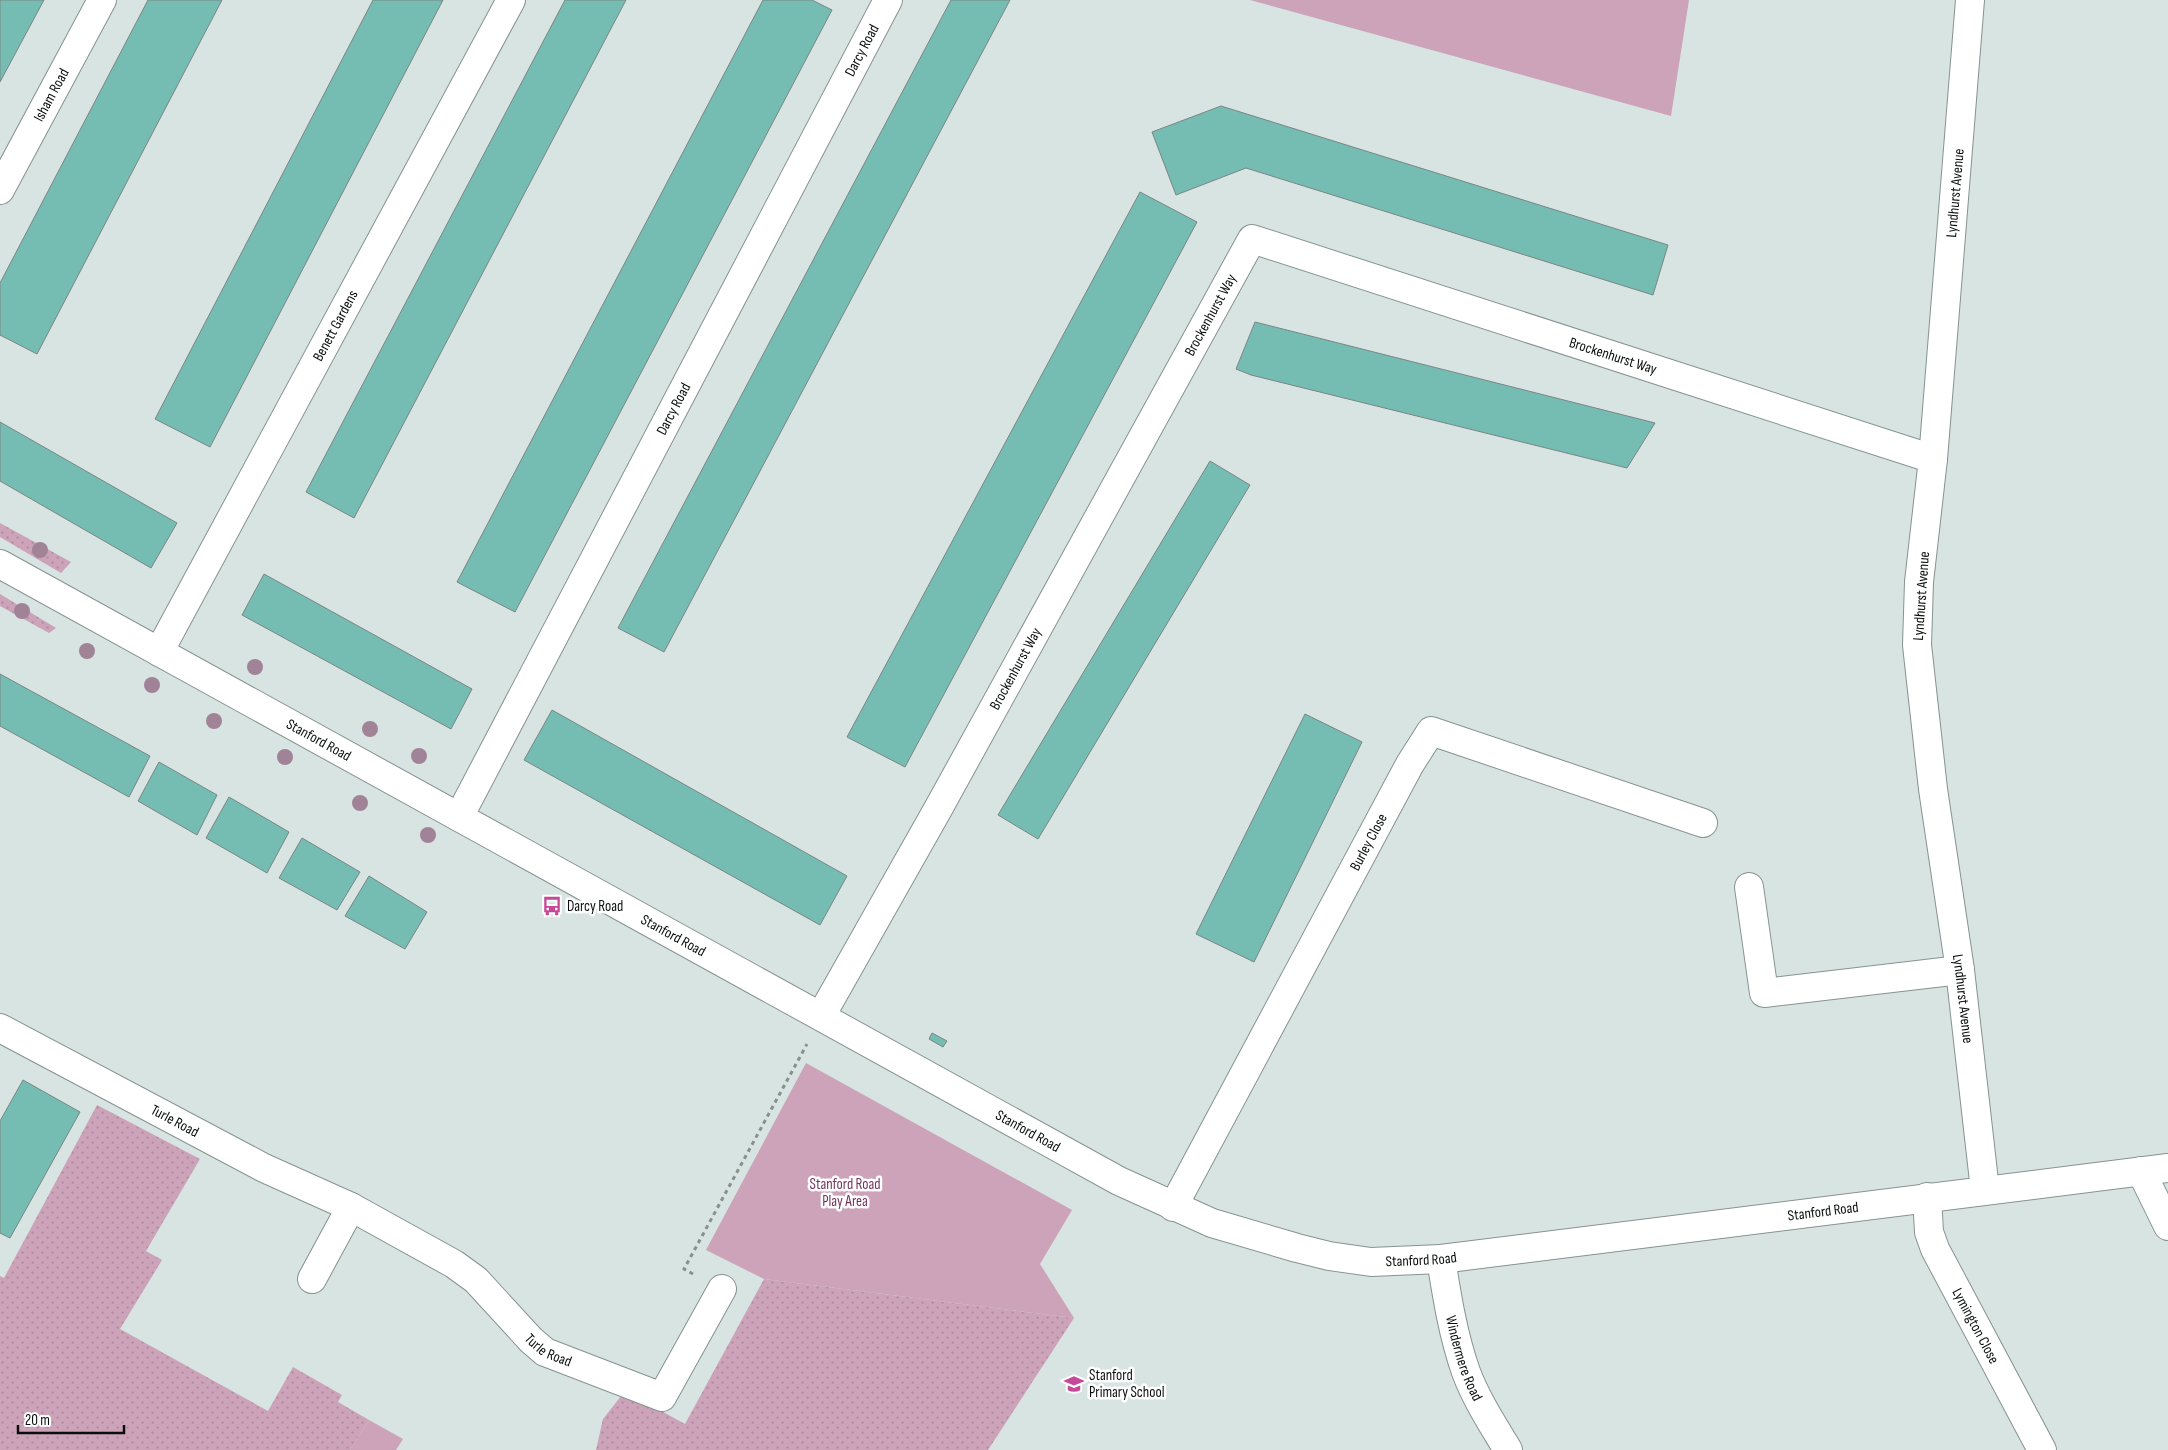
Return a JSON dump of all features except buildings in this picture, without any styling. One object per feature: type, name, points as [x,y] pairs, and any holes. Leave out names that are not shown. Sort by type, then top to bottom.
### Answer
[{"type":"street","name":"Isham Road","points":[[0,190],[102,0]]},
{"type":"street","name":"Benett Gardens","points":[[159,652],[511,0]]},
{"type":"street","name":"Darcy Road","points":[[459,817],[888,0]]},
{"type":"street","name":"Lyndhurst Avenue","points":[[1970,0],[1934,459],[1919,582],[1917,645],[1933,788],[1960,970],[1985,1190]]},
{"type":"street","name":"Brockenhurst Way","points":[[821,1016],[938,809],[1252,239],[1934,459]]},
{"type":"street","name":"Stanford Road","points":[[0,564],[1119,1181],[1173,1207],[1246,1235],[1329,1256],[1371,1262],[1441,1259],[2168,1168]]},
{"type":"street","name":"Burley Close","points":[[1173,1207],[1410,764],[1431,731],[1703,823]]},
{"type":"street","points":[[1749,887],[1764,993],[1960,970]]},
{"type":"street","name":"Turle Road","points":[[0,1028],[264,1168],[351,1207],[467,1272],[531,1340],[545,1352],[662,1397],[722,1289]]},
{"type":"street","points":[[2141,1171],[2168,1226]]},
{"type":"street","name":"Lymington Close","points":[[1926,1197],[1929,1232],[1935,1249],[2042,1450]]},
{"type":"street","points":[[312,1278],[351,1207]]},
{"type":"street","name":"Windermere Road","points":[[1441,1259],[1449,1310],[1466,1372],[1478,1398],[1508,1450]]},
{"type":"path","points":[[722,1289],[684,1269],[821,1016]]},
{"type":"green space","points":[[1250,0],[1689,0],[1671,116]]},
{"type":"green space","points":[[0,523],[71,562],[61,573],[0,537]]},
{"type":"green space","points":[[0,594],[56,628],[49,633],[0,606]]},
{"type":"green space","name":"Stanford Road Play Area","points":[[806,1063],[1072,1210],[1040,1264],[1074,1318],[764,1279],[706,1250]]},
{"type":"green space","points":[[97,1105],[200,1159],[146,1251],[162,1260],[120,1329],[268,1411],[293,1367],[342,1395],[338,1402],[369,1420],[350,1450],[0,1450],[0,1276],[4,1278]]},
{"type":"green space","points":[[764,1279],[1074,1318],[988,1450],[596,1450],[603,1419],[625,1391],[685,1424]]},
{"type":"green space","points":[[369,1420],[403,1439],[396,1450],[350,1450]]},
{"type":"place","name":"Darcy Road","points":[[552,906]]},
{"type":"place","name":"Stanford Primary School","points":[[1074,1384]]}]
